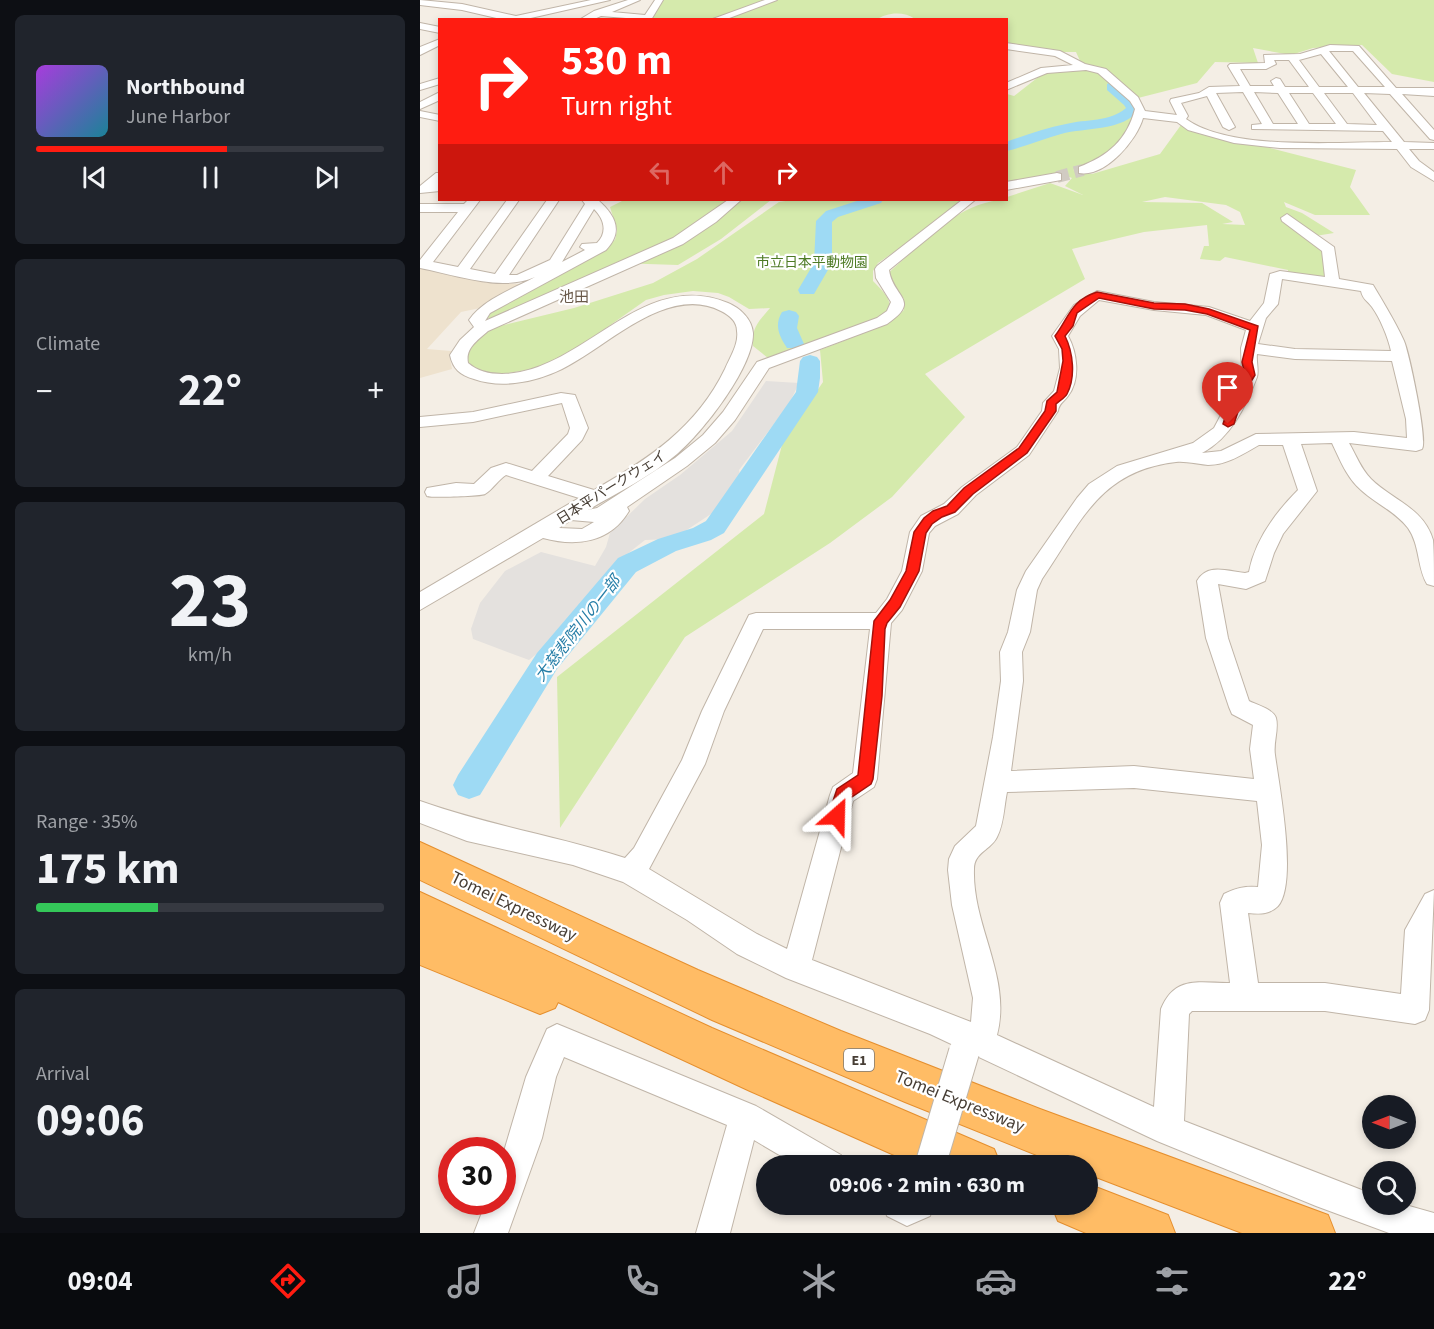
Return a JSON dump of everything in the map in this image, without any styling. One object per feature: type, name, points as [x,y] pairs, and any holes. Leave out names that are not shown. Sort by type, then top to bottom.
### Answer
[{"type":"highway","name":"Tomei Expressway","points":[[420,860],[604,948],[793,1033],[923,1087],[1128,1167],[1310,1233]]},
{"type":"highway","points":[[420,912],[527,966],[843,1110]]},
{"type":"highway","points":[[420,944],[843,1110],[951,1155]]},
{"type":"highway","points":[[1098,1213],[1150,1233]]},
{"type":"street","points":[[555,0],[578,5]]},
{"type":"street","points":[[517,18],[606,0]]},
{"type":"street","points":[[587,18],[636,0]]},
{"type":"street","points":[[648,18],[653,6],[659,0]]},
{"type":"street","points":[[720,18],[773,0]]},
{"type":"street","points":[[420,2],[462,7],[508,18]]},
{"type":"street","points":[[597,13],[640,18]]},
{"type":"street","points":[[420,26],[438,30]]},
{"type":"street","points":[[420,52],[438,43]]},
{"type":"street","points":[[1008,46],[1066,56],[1084,67]]},
{"type":"street","points":[[1269,127],[1233,66],[1266,66],[1271,64],[1267,57],[1308,56],[1323,50],[1356,48],[1434,137]]},
{"type":"street","points":[[1323,50],[1415,164],[1434,177]]},
{"type":"street","points":[[1292,57],[1344,128]]},
{"type":"street","points":[[1266,66],[1306,128]]},
{"type":"street","points":[[1008,86],[1045,70],[1084,67],[1102,71],[1138,104],[1139,114],[1129,140],[1098,165],[1083,170]]},
{"type":"street","points":[[420,87],[438,82]]},
{"type":"street","points":[[1180,119],[1183,116],[1175,100],[1202,95],[1209,90],[1433,92]]},
{"type":"street","points":[[1209,90],[1238,127]]},
{"type":"street","points":[[420,106],[438,96]]},
{"type":"street","points":[[420,114],[438,118]]},
{"type":"street","points":[[1139,114],[1180,119],[1192,128],[1213,135],[1280,145],[1434,146]]},
{"type":"street","points":[[1213,135],[1238,127],[1386,128]]},
{"type":"street","points":[[421,190],[438,177]]},
{"type":"street","points":[[1008,186],[1057,177]]},
{"type":"street","points":[[421,190],[438,187]]},
{"type":"street","points":[[460,272],[512,201]]},
{"type":"street","points":[[498,279],[552,201]]},
{"type":"street","points":[[471,204],[422,264],[498,279],[519,279],[555,263],[590,201]]},
{"type":"street","points":[[483,328],[476,320],[485,310],[601,247],[610,239],[611,229],[607,216],[592,201]]},
{"type":"street","points":[[711,219],[725,201]]},
{"type":"street","name":"日本平パークウェイ","points":[[420,602],[666,454],[703,418],[720,395],[740,353],[745,335],[741,319],[725,307],[710,302],[690,301],[658,304],[559,364],[535,375],[508,380],[474,376],[462,368],[458,362],[457,355],[460,347],[483,328],[678,241],[734,201]]},
{"type":"street","points":[[570,513],[582,518],[597,515],[681,462],[709,439],[729,416],[763,365],[894,315],[898,308],[898,299],[885,283],[882,269],[968,201]]},
{"type":"street","points":[[423,212],[471,204]]},
{"type":"street","points":[[1287,218],[1329,250],[1332,282]]},
{"type":"street","points":[[565,247],[601,247]]},
{"type":"street","points":[[934,1155],[971,1044],[986,1022],[988,999],[963,888],[962,860],[969,846],[987,832],[1012,681],[1011,652],[1019,632],[1022,611],[1033,576],[1078,513],[1082,502],[1110,475],[1126,468],[1177,456],[1212,439],[1228,424],[1239,393],[1250,375],[1247,362],[1249,348],[1264,309],[1271,304],[1275,277],[1280,275],[1368,288],[1370,298],[1377,303],[1397,343],[1407,397],[1414,419],[1416,445],[1364,438],[1256,440],[1226,456],[1210,459],[1177,456]]},
{"type":"street","points":[[796,968],[842,795],[865,779],[880,621],[895,604],[912,571],[920,532],[928,521],[951,509],[969,491],[1023,451],[1050,411],[1051,403],[1062,393],[1068,361],[1067,349],[1060,336],[1068,326],[1073,312],[1097,295],[1154,306],[1185,307],[1209,311],[1255,328]]},
{"type":"street","points":[[1249,348],[1295,354],[1400,356]]},
{"type":"street","points":[[420,422],[472,417],[561,398],[569,399],[579,428],[576,436],[535,478]]},
{"type":"street","points":[[1339,439],[1362,482],[1383,499],[1401,509],[1418,525],[1432,562],[1434,579]]},
{"type":"street","points":[[1246,998],[1233,903],[1241,899],[1263,901],[1270,895],[1275,845],[1262,749],[1265,720],[1240,707],[1217,638],[1207,581],[1210,576],[1246,581],[1258,576],[1259,561],[1290,510],[1308,491],[1290,440]]},
{"type":"street","points":[[435,492],[478,489],[497,472],[506,469],[596,497]]},
{"type":"street","points":[[540,530],[573,537],[595,533],[656,479]]},
{"type":"street","points":[[630,872],[643,856],[693,764],[713,711],[756,621],[880,621]]},
{"type":"street","points":[[997,782],[1134,777],[1267,791]]},
{"type":"street","points":[[420,812],[467,829],[573,853],[630,872],[697,911],[747,944],[796,968],[883,999],[971,1044],[1168,1130],[1316,1190],[1416,1226],[1434,1230]]},
{"type":"street","points":[[1168,1130],[1175,1009],[1185,997],[1325,997],[1415,1010],[1419,930],[1434,903]]},
{"type":"street","points":[[490,1233],[526,1138],[542,1077],[557,1039],[745,1117],[811,1155]]},
{"type":"street","points":[[713,1233],[745,1117]]},
{"type":"shaded area","points":[[420,268],[489,282],[520,284],[480,308],[461,312],[427,349],[451,351],[452,369],[420,378]]},
{"type":"shaded area","points":[[766,381],[799,383],[789,404],[739,470],[743,493],[673,539],[645,540],[617,562],[596,606],[529,660],[473,639],[471,629],[480,603],[505,571],[541,552],[595,566],[606,547],[610,533],[645,499],[680,475],[732,431]]},
{"type":"green space","points":[[660,0],[1434,0],[1434,82],[1392,74],[1362,45],[1313,48],[1291,55],[1253,48],[1258,63],[1215,62],[1197,83],[1138,98],[1105,69],[1081,63],[1076,52],[1035,52],[1008,42],[1008,18],[914,18],[896,14],[880,18],[652,18]]},
{"type":"green space","points":[[1079,67],[1101,72],[1136,107],[1127,131],[1113,148],[1105,155],[1073,170],[1092,174],[1160,154],[1181,125],[1356,170],[1350,187],[1370,215],[1315,215],[1284,202],[1286,207],[1302,213],[1334,233],[1309,237],[1322,248],[1327,276],[1318,278],[1288,274],[1288,270],[1225,257],[1220,261],[1200,259],[1204,246],[1209,246],[1207,225],[1144,232],[1072,249],[1085,279],[925,374],[965,417],[892,497],[830,543],[685,637],[560,828],[557,677],[764,514],[783,441],[823,382],[820,350],[887,324],[904,310],[904,299],[886,275],[956,216],[988,202],[1008,201],[1008,197],[1050,183],[1083,195],[1065,186],[1072,178],[1058,173],[1008,184],[1008,94],[1014,96],[1046,71]],"holes":[[[1165,197],[1226,205],[1240,212],[1245,225],[1222,224],[1233,222],[1202,203],[1142,202]]]},
{"type":"green space","points":[[622,201],[770,201],[721,239],[678,265],[617,263],[494,318],[487,318],[490,310],[615,240],[617,230],[610,207]]},
{"type":"green space","name":"市立日本平動物園","points":[[962,201],[926,230],[878,263],[873,271],[873,281],[889,301],[887,315],[768,358],[753,346],[753,334],[770,308],[749,309],[718,293],[693,291],[646,300],[572,352],[540,368],[489,376],[466,365],[469,348],[477,338],[496,327],[574,308],[653,283],[697,259],[779,202]]},
{"type":"waterway","name":"大慈悲院川の一部","points":[[1008,146],[1078,125],[1112,121],[1127,114],[1133,109],[1130,103],[1114,90],[1114,84]]},
{"type":"waterway","name":"大慈悲院川の一部","points":[[807,290],[823,263],[824,221],[832,214],[872,201]]},
{"type":"waterway","name":"大慈悲院川の一部","points":[[789,316],[787,328],[794,344]]},
{"type":"waterway","name":"大慈悲院川の一部","points":[[469,785],[547,661],[627,565],[667,545],[702,534],[715,527],[807,392],[810,361]]},
{"type":"tunnel","points":[[1057,177],[1083,170]]},
{"type":"district","name":"池田","points":[[574,297]]},
{"type":"route","points":[[837,816],[842,795],[865,779],[875,696],[878,629],[880,621],[895,604],[912,571],[920,532],[928,521],[951,509],[969,491],[1023,451],[1050,411],[1051,403],[1062,393],[1068,361],[1067,349],[1060,336],[1068,326],[1073,312],[1097,295],[1154,306],[1185,307],[1209,311],[1241,325],[1255,328],[1247,362],[1250,375],[1239,393],[1228,424]]}]
